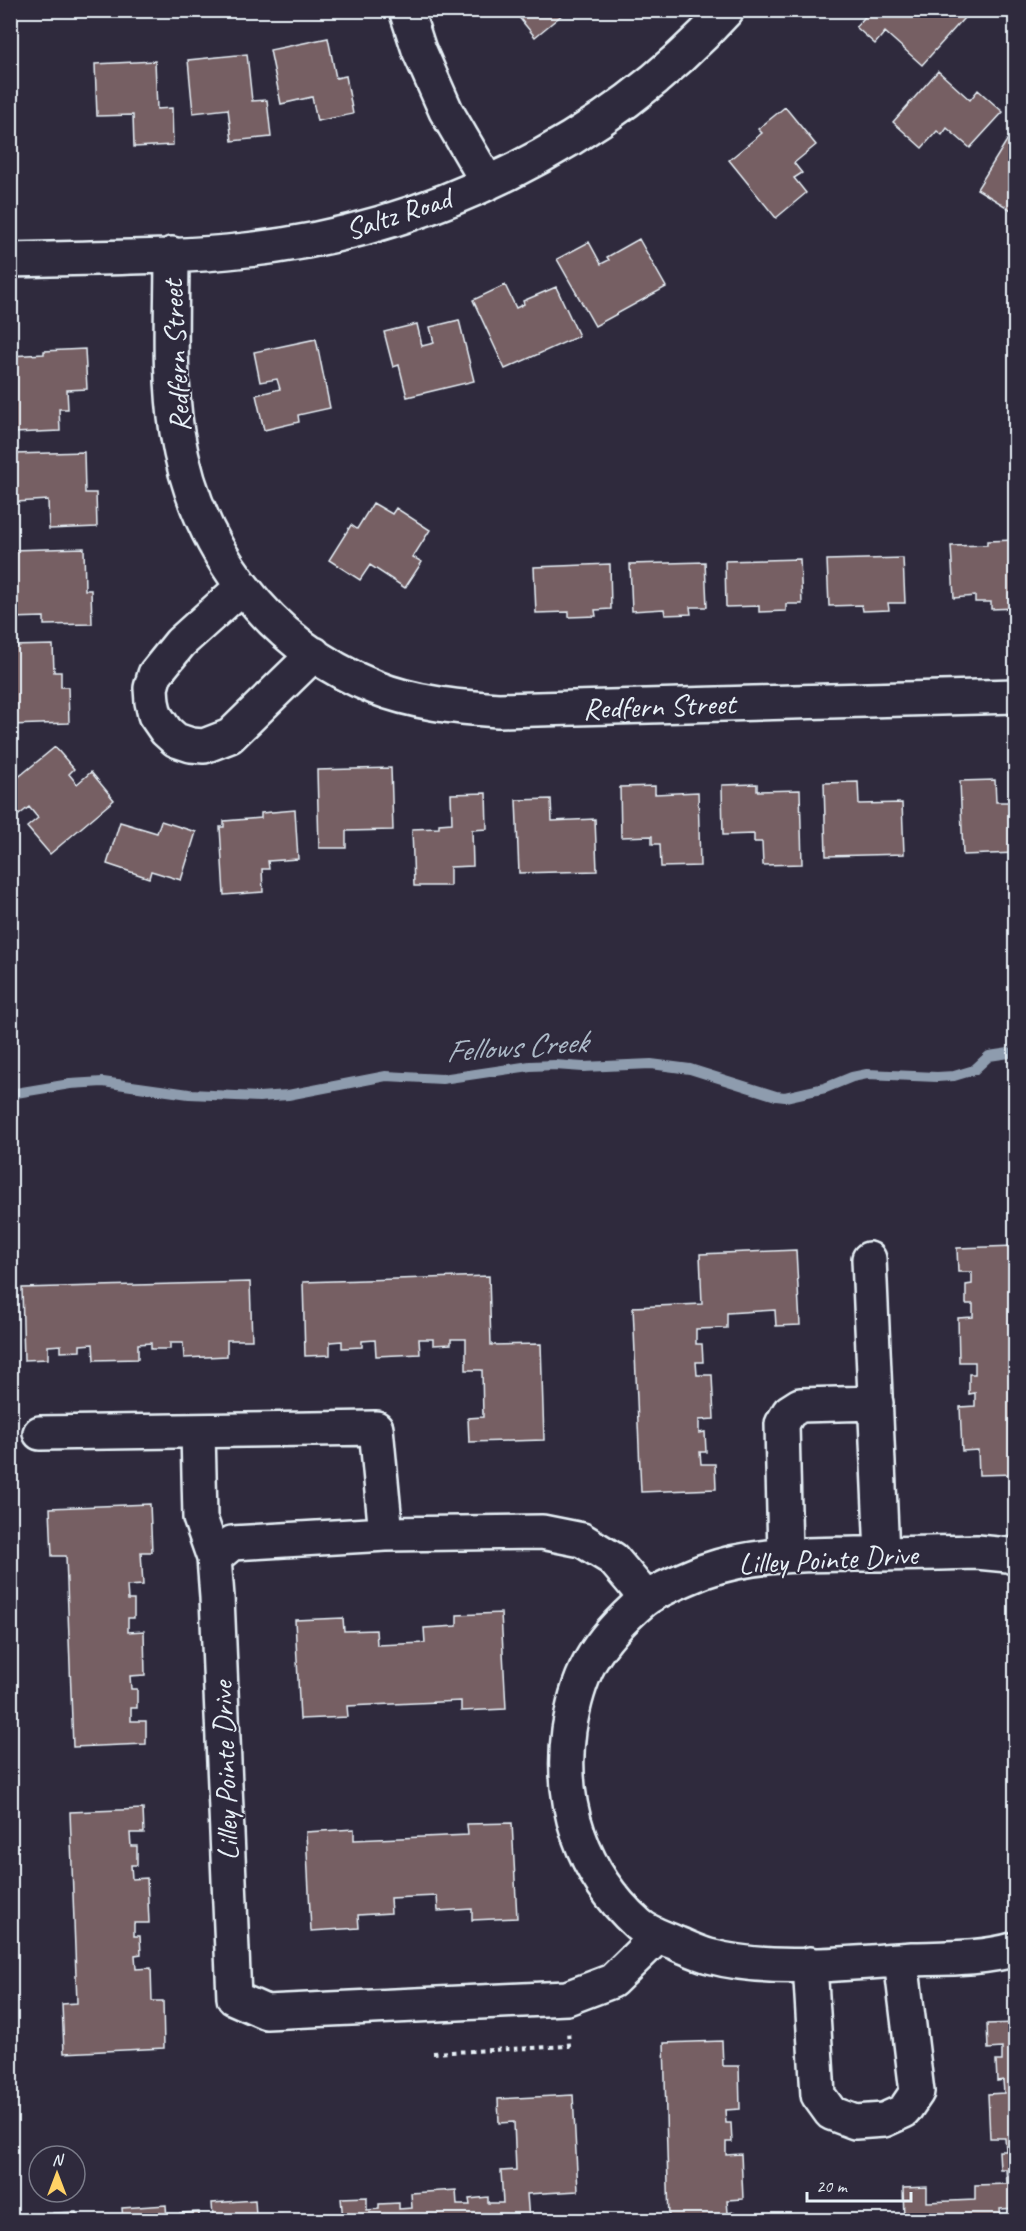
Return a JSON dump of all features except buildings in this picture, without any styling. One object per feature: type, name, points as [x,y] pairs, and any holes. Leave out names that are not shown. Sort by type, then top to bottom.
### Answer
[{"type":"street","points":[[406,10],[419,50],[446,111],[488,183]]},
{"type":"street","name":"Saltz Road","points":[[10,260],[247,250],[334,235],[402,216],[488,183],[582,132],[625,102],[670,65],[727,10]]},
{"type":"street","name":"Redfern Street","points":[[172,254],[172,380],[177,432],[186,471],[207,533],[242,587],[276,625],[332,666],[373,687],[407,698],[446,706],[498,710],[1016,696]]},
{"type":"street","points":[[242,587],[180,643],[155,674],[151,688],[152,702],[155,715],[166,732],[176,740],[191,745],[210,744],[230,736],[314,654]]},
{"type":"street","points":[[869,1259],[882,1554]]},
{"type":"street","points":[[785,1555],[782,1424],[789,1412],[800,1405],[876,1404]]},
{"type":"street","points":[[40,1433],[376,1428],[386,1534]]},
{"type":"street","points":[[198,1431],[200,1518],[214,1558],[232,1543],[386,1534],[542,1532],[582,1540],[613,1559],[646,1598]]},
{"type":"street","name":"Lilley Pointe Drive","points":[[1016,1558],[977,1552],[785,1555],[744,1559],[701,1572],[646,1598],[615,1628],[590,1662],[573,1700],[566,1768],[570,1808],[583,1848],[599,1877],[616,1900],[640,1925],[658,1936],[708,1955],[745,1963],[782,1965],[1001,1954],[1016,1949]]},
{"type":"street","name":"Lilley Pointe Drive","points":[[214,1558],[234,1998],[266,2012],[567,1998],[612,1981],[658,1936]]},
{"type":"street","points":[[810,1964],[818,2095],[831,2113],[855,2122],[884,2120],[904,2111],[916,2092],[901,1960]]},
{"type":"path","points":[[433,2053],[569,2046],[567,2025]]},
{"type":"waterway","name":"Fellows Creek","points":[[10,1094],[70,1084],[103,1082],[189,1094],[259,1097],[288,1095],[386,1076],[442,1079],[530,1066],[583,1067],[651,1064],[690,1069],[785,1097],[825,1088],[852,1077],[867,1074],[954,1076],[974,1070],[989,1056],[1016,1052]]}]
